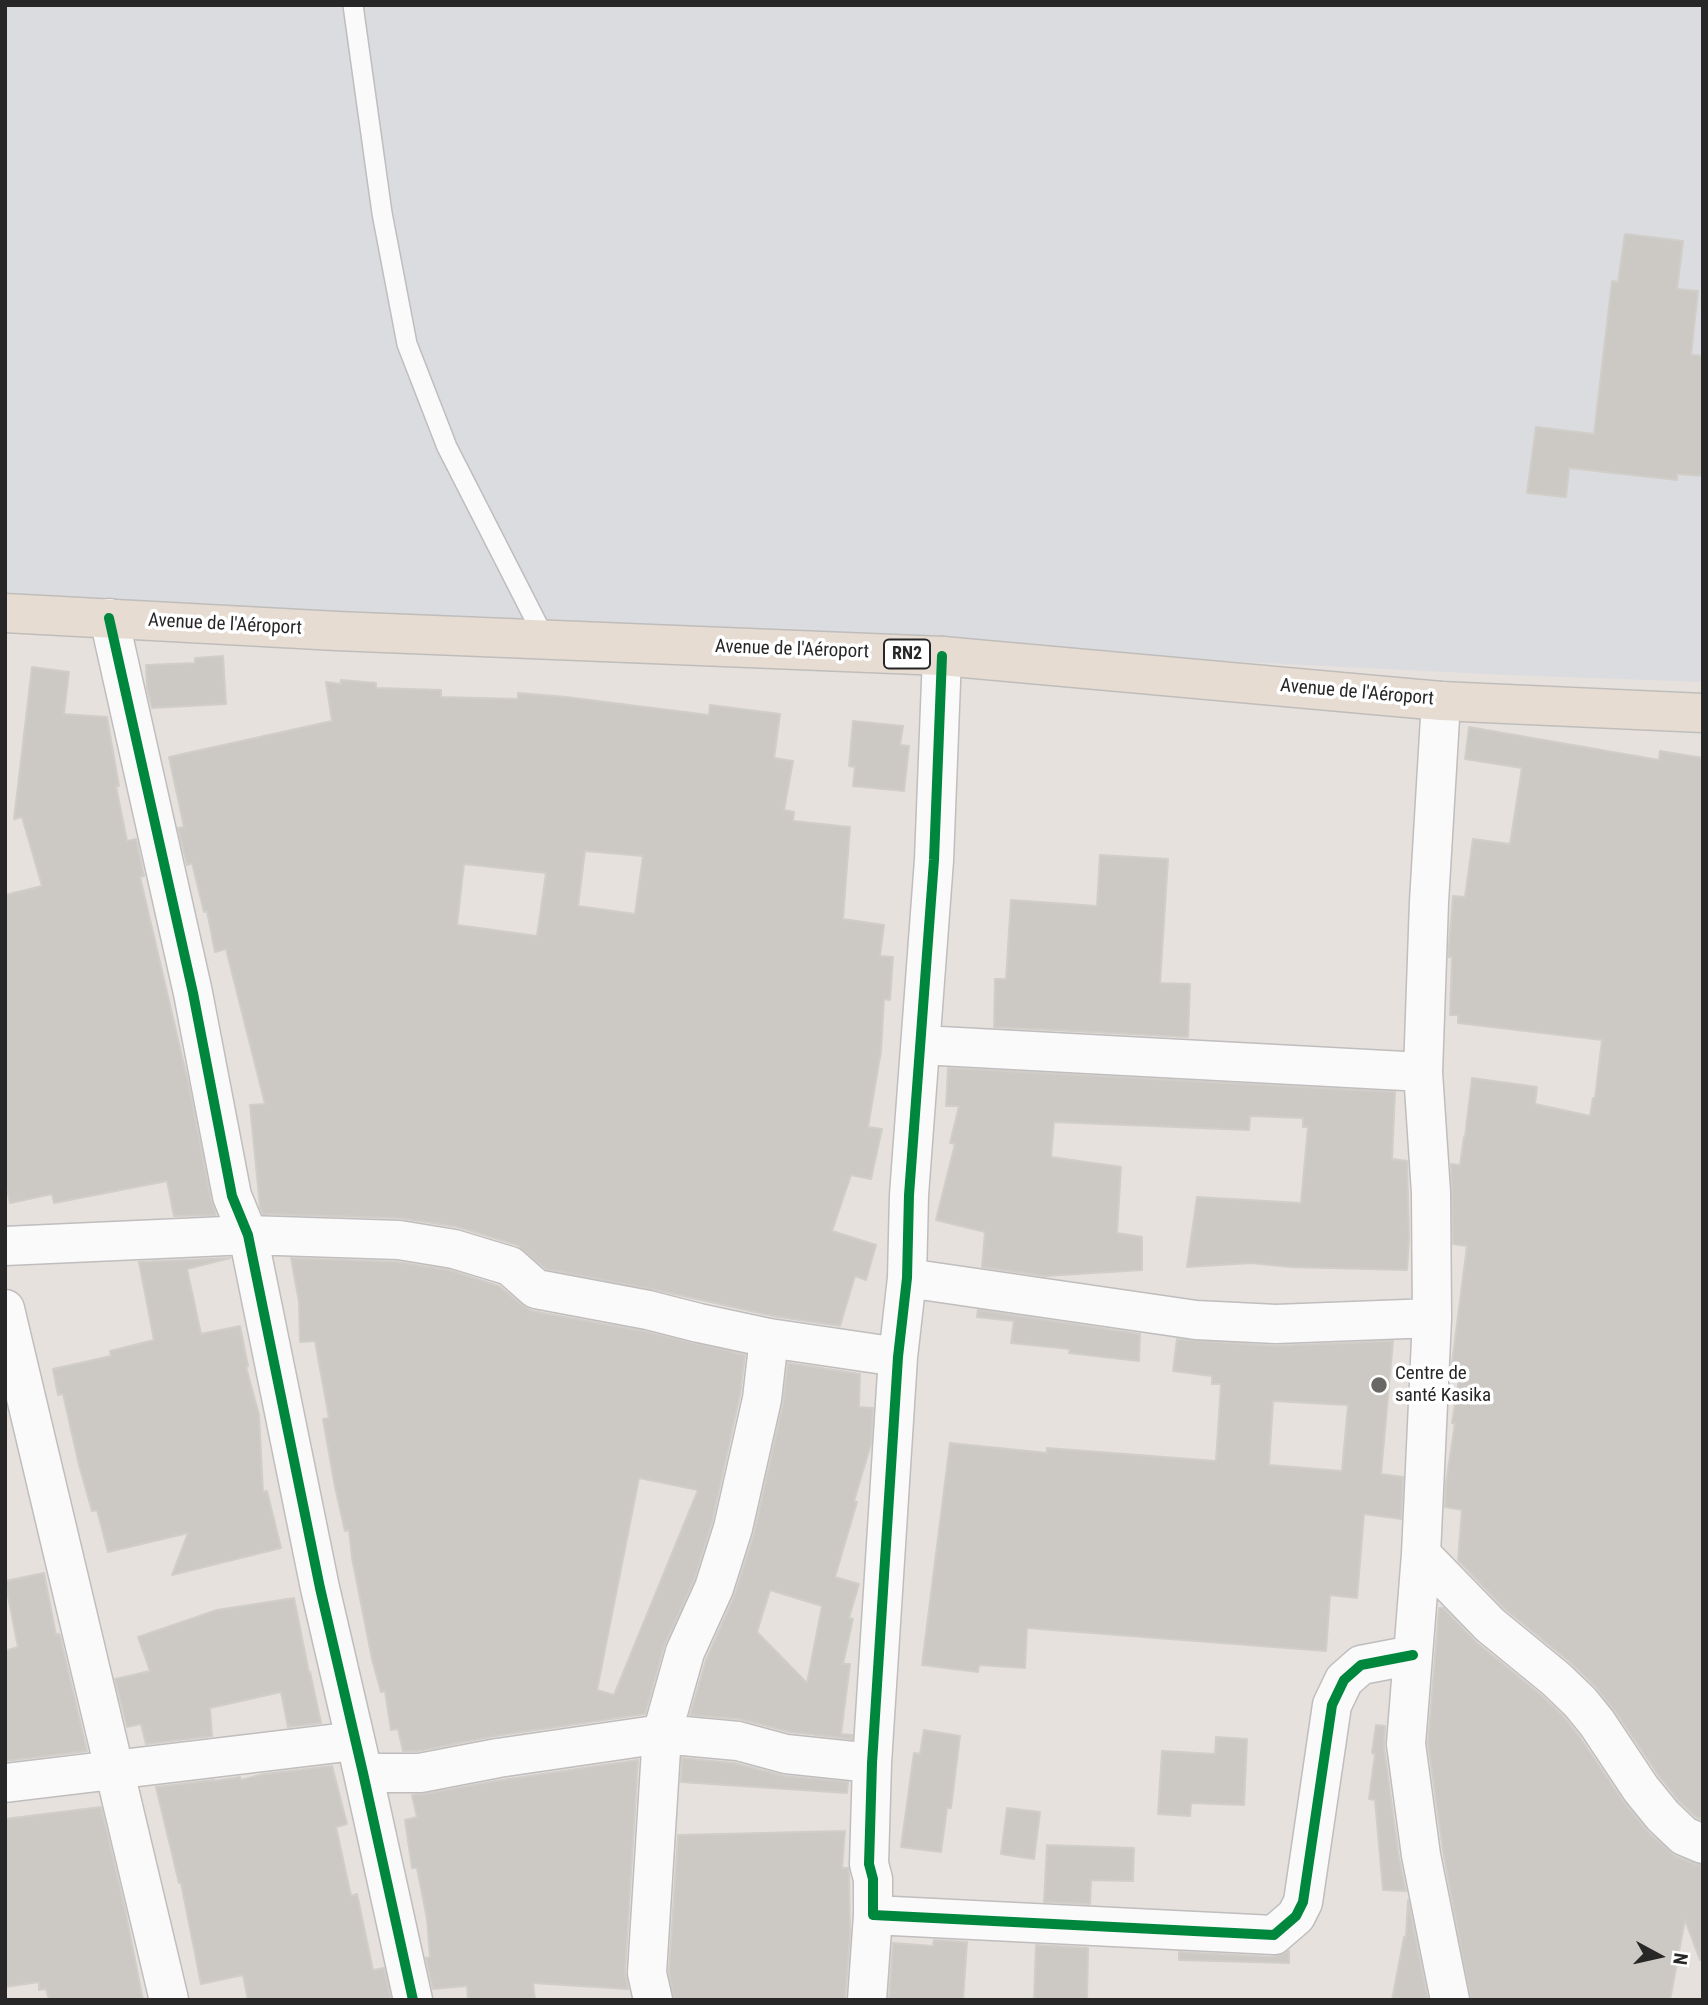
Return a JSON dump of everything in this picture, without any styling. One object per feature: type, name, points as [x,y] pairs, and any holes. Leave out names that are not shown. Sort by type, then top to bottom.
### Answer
[{"type":"highway","name":"Avenue de l'Aéroport","points":[[5,613],[942,656],[1441,701],[1703,713]]},
{"type":"street","points":[[109,618],[193,993],[232,1196],[248,1235],[320,1588],[412,2000]]},
{"type":"street","points":[[867,2000],[873,1915],[873,1880],[869,1864],[872,1763],[934,860],[942,656]]},
{"type":"street","points":[[1441,701],[1429,902],[1423,1072],[1431,1192],[1432,1318],[1421,1553],[1406,1744],[1421,1855],[1450,2000]]},
{"type":"street","points":[[921,1045],[1423,1072]]},
{"type":"street","points":[[5,1245],[248,1235],[399,1240],[454,1249],[510,1266],[537,1289],[648,1310],[769,1338],[898,1357]]},
{"type":"street","points":[[906,1278],[1196,1320],[1276,1324],[1432,1318]]},
{"type":"street","points":[[5,1309],[169,2000]]},
{"type":"street","points":[[653,2000],[647,1973],[662,1734],[685,1652],[714,1588],[733,1528],[762,1399],[769,1338]]},
{"type":"street","points":[[1421,1553],[1490,1625],[1580,1702],[1663,1816],[1684,1836],[1703,1844]]},
{"type":"street","points":[[873,1915],[1274,1935],[1296,1916],[1303,1902],[1332,1705],[1344,1681],[1361,1665],[1413,1655]]},
{"type":"street","points":[[5,1783],[115,1770],[359,1757],[420,1773],[498,1758],[662,1734],[738,1741],[786,1754],[872,1763]]},
{"type":"lane","points":[[353,5],[382,213],[407,344],[447,447],[545,639]]},
{"type":"shaded area","points":[[5,5],[1703,5],[1703,682],[1508,675],[574,629],[86,600],[5,592]]},
{"type":"building","points":[[1625,234],[1683,241],[1677,289],[1698,291],[1691,355],[1703,356],[1703,476],[1677,474],[1677,480],[1569,468],[1566,497],[1527,493],[1536,427],[1594,434],[1612,281],[1618,282]]},
{"type":"building","points":[[223,656],[226,704],[152,708],[147,688],[146,665],[195,663],[195,658]]},
{"type":"building","points":[[32,667],[69,672],[64,714],[107,717],[119,786],[116,786],[127,841],[136,839],[144,876],[140,877],[216,1215],[174,1216],[167,1181],[54,1203],[52,1194],[10,1203],[5,1182],[5,895],[42,886],[22,817],[14,819]]},
{"type":"building","points":[[341,680],[376,683],[376,688],[441,690],[441,697],[518,699],[518,693],[709,715],[710,705],[780,714],[774,758],[793,761],[784,810],[794,812],[793,821],[850,827],[843,919],[884,925],[880,956],[893,957],[890,1000],[884,999],[881,1051],[868,1127],[882,1129],[871,1179],[851,1175],[832,1231],[876,1245],[866,1280],[855,1276],[840,1326],[773,1316],[546,1269],[517,1245],[458,1227],[400,1218],[263,1214],[260,1207],[250,1105],[265,1104],[226,949],[215,952],[207,911],[204,912],[192,863],[187,865],[178,828],[184,827],[169,757],[332,721],[326,682],[341,684]],"holes":[[[585,851],[643,856],[635,914],[578,906]],[[464,864],[546,873],[537,936],[457,925]]]},
{"type":"building","points":[[853,721],[903,726],[900,745],[909,746],[904,791],[853,786],[855,767],[849,766]]},
{"type":"building","points":[[1469,727],[1659,760],[1660,751],[1703,758],[1703,1820],[1679,1801],[1595,1686],[1505,1609],[1458,1560],[1462,1510],[1445,1507],[1455,1424],[1452,1423],[1459,1379],[1451,1378],[1452,1363],[1467,1246],[1453,1244],[1451,1164],[1460,1165],[1472,1078],[1537,1087],[1535,1104],[1590,1116],[1595,1098],[1602,1040],[1458,1023],[1458,1015],[1450,1015],[1452,957],[1449,957],[1449,946],[1453,896],[1465,897],[1473,839],[1510,844],[1522,768],[1465,759]]},
{"type":"building","points":[[1100,855],[1168,859],[1160,983],[1190,984],[1188,1037],[994,1027],[995,979],[1006,979],[1011,900],[1097,906]]},
{"type":"building","points":[[948,1068],[1395,1092],[1392,1159],[1407,1161],[1407,1270],[1291,1267],[1251,1263],[1187,1267],[1197,1197],[1301,1203],[1308,1127],[1303,1127],[1303,1118],[1250,1116],[1249,1130],[1054,1122],[1051,1157],[1121,1167],[1117,1233],[1142,1237],[1142,1270],[1045,1276],[982,1267],[985,1232],[936,1220],[955,1144],[950,1143],[959,1106],[946,1106]]},
{"type":"building","points":[[230,1258],[187,1269],[201,1334],[240,1326],[248,1366],[246,1367],[259,1415],[263,1492],[267,1491],[281,1548],[172,1575],[188,1533],[108,1552],[97,1510],[92,1511],[63,1394],[58,1395],[53,1369],[111,1356],[110,1351],[154,1340],[139,1262]]},
{"type":"building","points":[[291,1258],[397,1262],[449,1270],[499,1286],[532,1311],[643,1331],[745,1355],[740,1395],[712,1522],[694,1580],[664,1646],[645,1714],[495,1736],[418,1751],[403,1751],[398,1729],[391,1730],[385,1691],[381,1692],[372,1659],[349,1530],[345,1531],[335,1487],[323,1419],[329,1418],[315,1341],[300,1342],[299,1302]],"holes":[[[639,1478],[698,1490],[614,1695],[597,1690]]]},
{"type":"building","points":[[978,1310],[1140,1334],[1139,1361],[1069,1353],[1070,1349],[1011,1343],[1014,1321],[977,1317]]},
{"type":"building","points":[[1177,1339],[1275,1346],[1393,1341],[1381,1474],[1403,1477],[1401,1519],[1364,1514],[1357,1598],[1330,1595],[1326,1651],[1027,1628],[1025,1668],[979,1665],[978,1672],[922,1665],[950,1443],[1047,1453],[1047,1448],[1216,1461],[1221,1384],[1212,1384],[1212,1376],[1173,1371]],"holes":[[[1273,1401],[1348,1405],[1342,1471],[1269,1465]]]},
{"type":"building","points":[[788,1363],[860,1374],[859,1407],[873,1408],[871,1444],[835,1577],[859,1584],[849,1618],[853,1619],[843,1664],[850,1664],[841,1734],[852,1735],[852,1739],[790,1732],[740,1719],[690,1715],[706,1660],[734,1597],[754,1534],[783,1404]],"holes":[[[770,1590],[822,1606],[807,1683],[757,1632]]]},
{"type":"building","points":[[44,1573],[56,1635],[60,1636],[87,1751],[5,1761],[5,1651],[18,1647],[5,1581]]},
{"type":"building","points":[[294,1598],[321,1723],[288,1727],[281,1692],[210,1708],[212,1736],[146,1744],[141,1724],[127,1727],[115,1679],[150,1671],[138,1637],[217,1610]]},
{"type":"building","points":[[1439,1608],[1443,1608],[1476,1642],[1564,1717],[1648,1832],[1675,1856],[1703,1865],[1703,1959],[1700,1960],[1685,1920],[1670,2000],[1471,2000],[1443,1851],[1428,1743]]},
{"type":"building","points":[[1376,1725],[1385,1726],[1384,1747],[1406,1891],[1383,1890],[1375,1800],[1369,1799]]},
{"type":"building","points":[[924,1730],[960,1736],[951,1808],[947,1808],[941,1852],[901,1847],[914,1753],[920,1754]]},
{"type":"building","points":[[1216,1737],[1247,1739],[1244,1805],[1191,1803],[1190,1816],[1158,1814],[1162,1751],[1215,1754]]},
{"type":"building","points":[[682,1758],[734,1763],[784,1776],[848,1782],[847,1793],[681,1782]]},
{"type":"building","points":[[638,1760],[625,1972],[628,1989],[533,1983],[535,2000],[468,2000],[467,1986],[433,1989],[426,1958],[430,1957],[427,1919],[417,1868],[412,1868],[405,1820],[417,1817],[412,1795]]},
{"type":"building","points":[[332,1766],[347,1824],[336,1827],[351,1896],[357,1894],[373,1970],[384,1968],[391,2000],[248,2000],[243,1975],[201,1984],[181,1883],[156,1787],[240,1777],[241,1780],[264,1774]]},
{"type":"building","points":[[101,1807],[143,2000],[49,2000],[46,1989],[39,1990],[39,1982],[5,1987],[5,1819]]},
{"type":"building","points":[[1007,1808],[1040,1812],[1034,1859],[1001,1854]]},
{"type":"building","points":[[845,1831],[842,1868],[848,1868],[849,1874],[850,1934],[845,2000],[674,2000],[669,1971],[678,1835]]},
{"type":"building","points":[[1047,1845],[1134,1848],[1133,1881],[1091,1880],[1090,1904],[1044,1902]]},
{"type":"building","points":[[1408,1900],[1428,2000],[1392,2000],[1406,1937]]},
{"type":"building","points":[[934,1940],[967,1942],[963,2000],[889,2000],[893,1943],[933,1946]]},
{"type":"building","points":[[1036,1945],[1088,1948],[1087,2000],[1034,2000]]},
{"type":"building","points":[[1289,1951],[1289,1963],[1179,1960],[1179,1952],[1273,1957]]},
{"type":"cycle path","points":[[109,618],[193,993],[232,1196],[248,1235],[320,1588],[413,2000]]},
{"type":"cycle path","points":[[942,656],[934,860],[872,1763],[869,1864],[873,1879],[873,1915],[1274,1935],[1296,1916],[1303,1902],[1332,1705],[1344,1680],[1361,1665],[1413,1655]]},
{"type":"place","name":"Centre de santé Kasika","points":[[1379,1385]]}]
